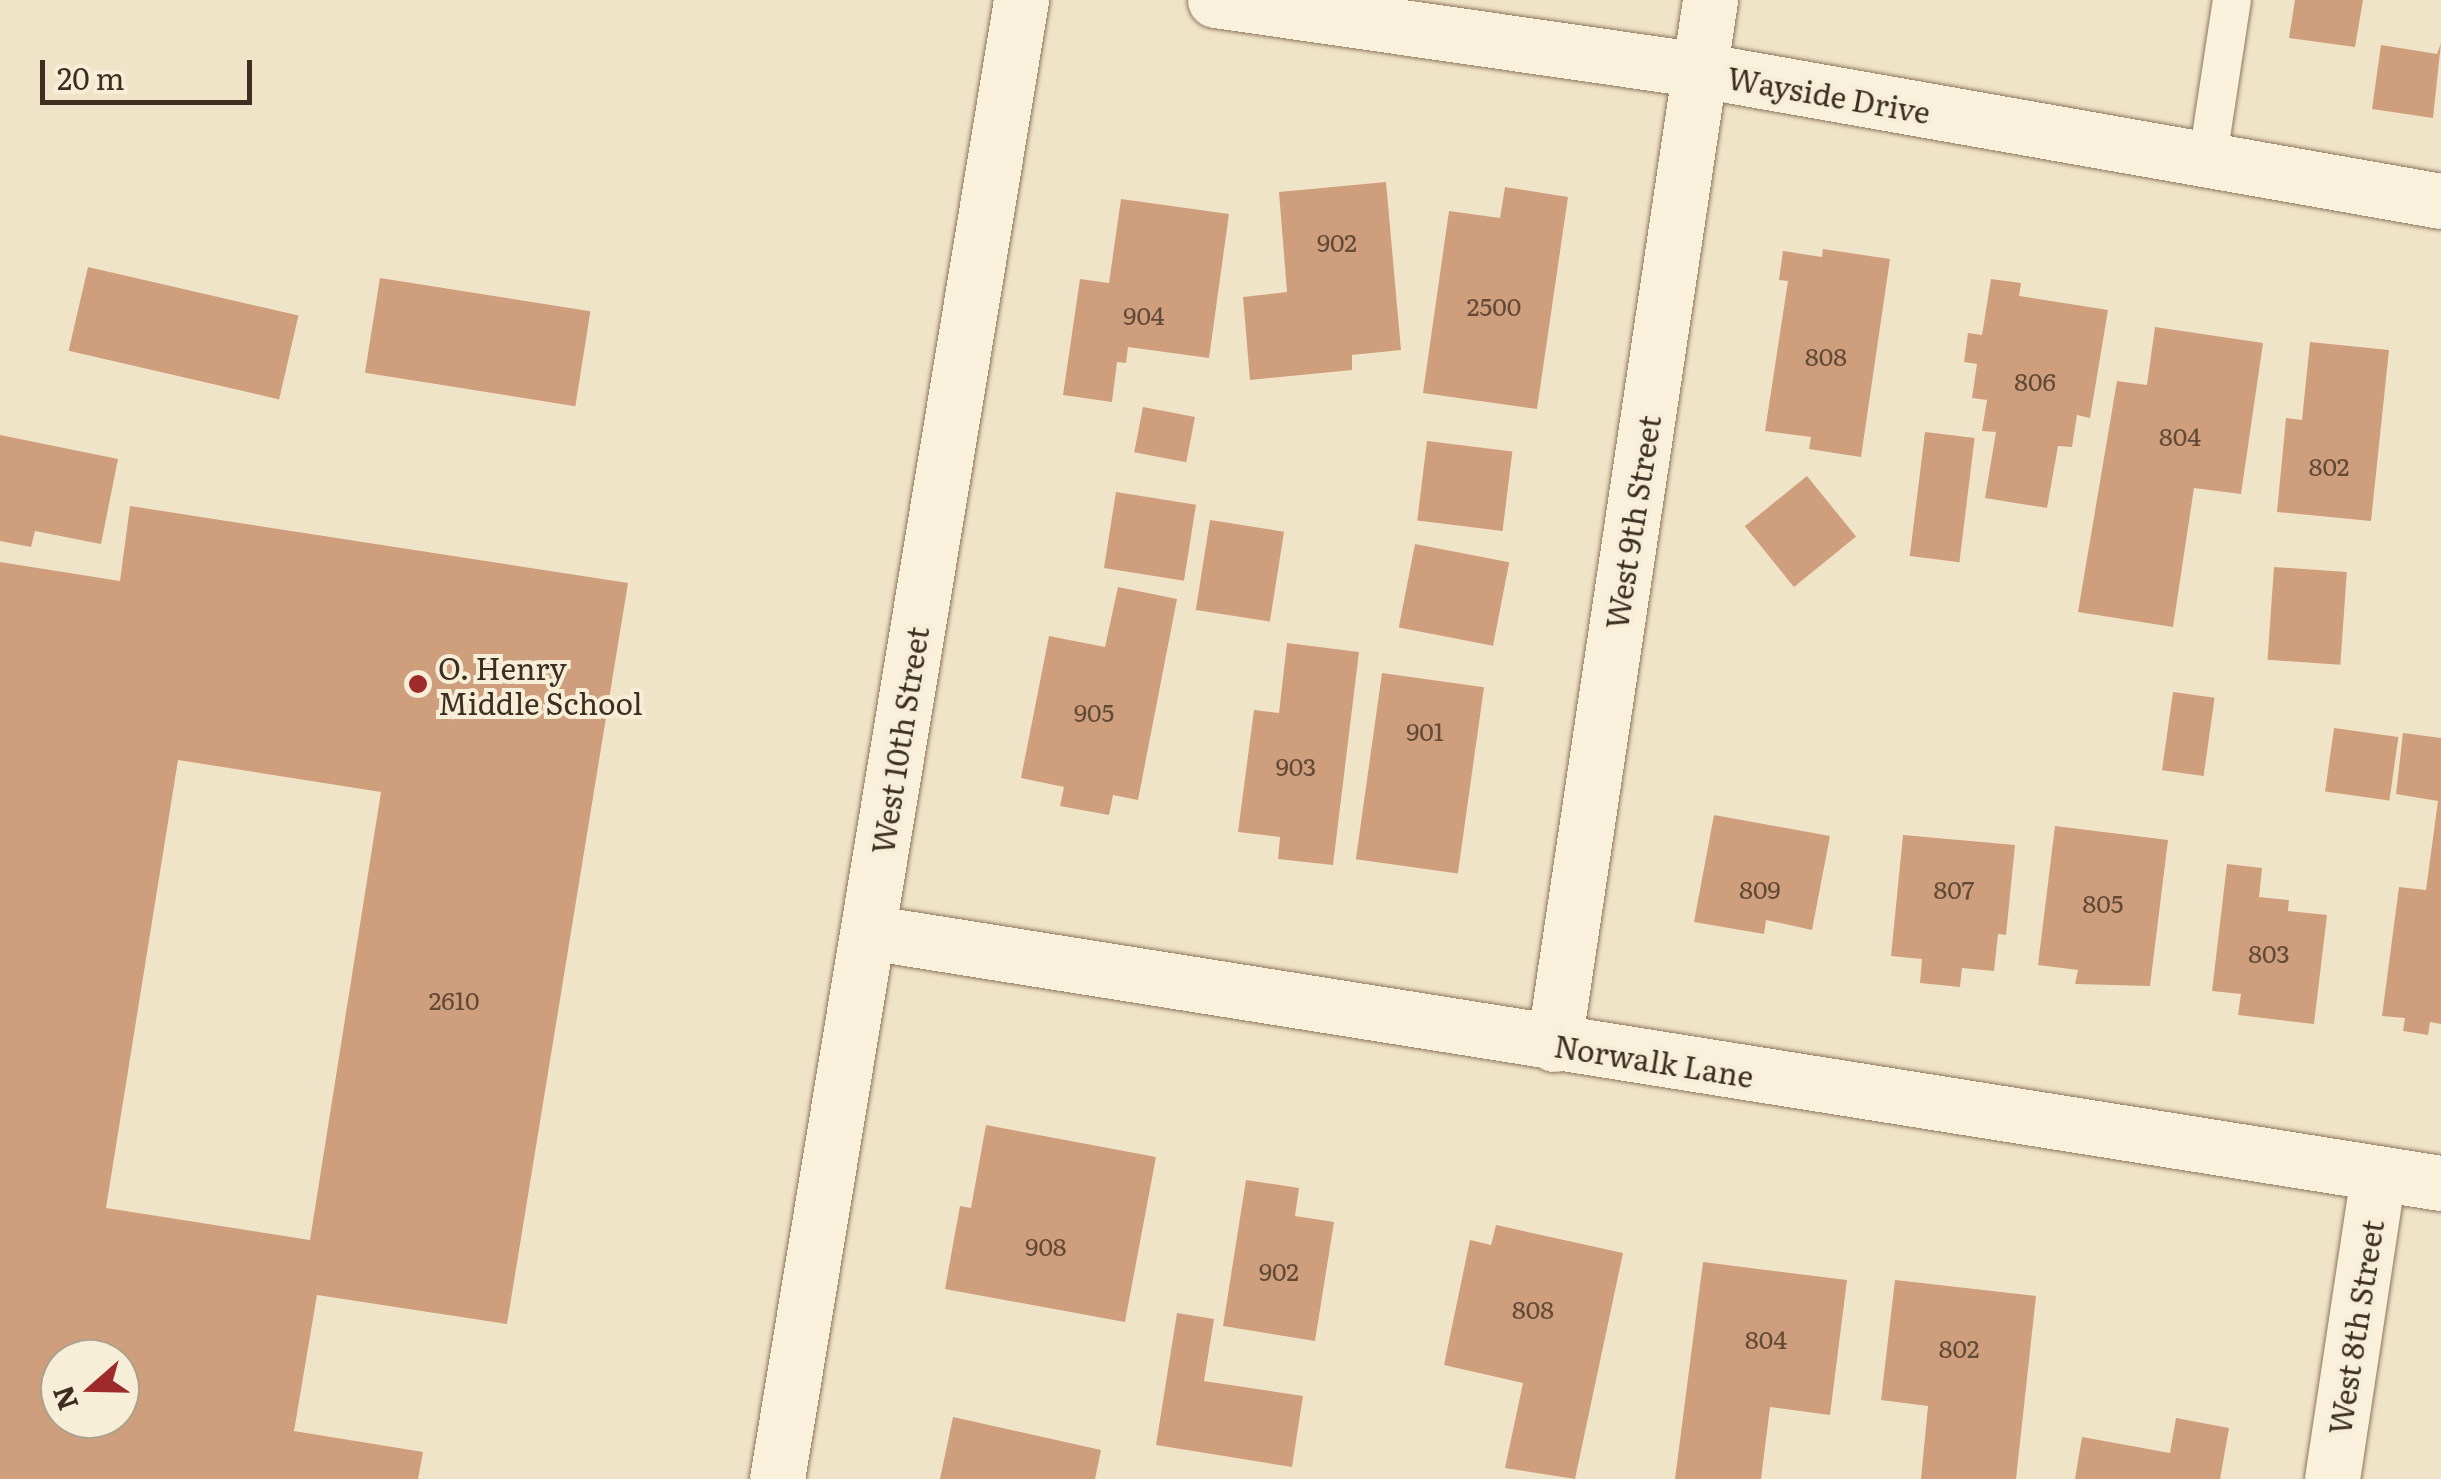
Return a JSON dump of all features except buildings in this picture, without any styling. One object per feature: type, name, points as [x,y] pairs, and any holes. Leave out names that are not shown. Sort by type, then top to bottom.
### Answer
[{"type":"street","name":"West 10th Street","points":[[777,1479],[1021,0]]},
{"type":"street","name":"Wayside Drive","points":[[1216,0],[1700,70],[2441,202]]},
{"type":"street","name":"West 9th Street","points":[[1554,1044],[1710,0]]},
{"type":"street","name":"Norwalk Lane","points":[[868,932],[2441,1184]]},
{"type":"street","name":"West 8th Street","points":[[2332,1479],[2378,1175]]},
{"type":"lane","points":[[2207,163],[2232,0]]},
{"type":"place","name":"O. Henry Middle School","points":[[418,684]]}]
